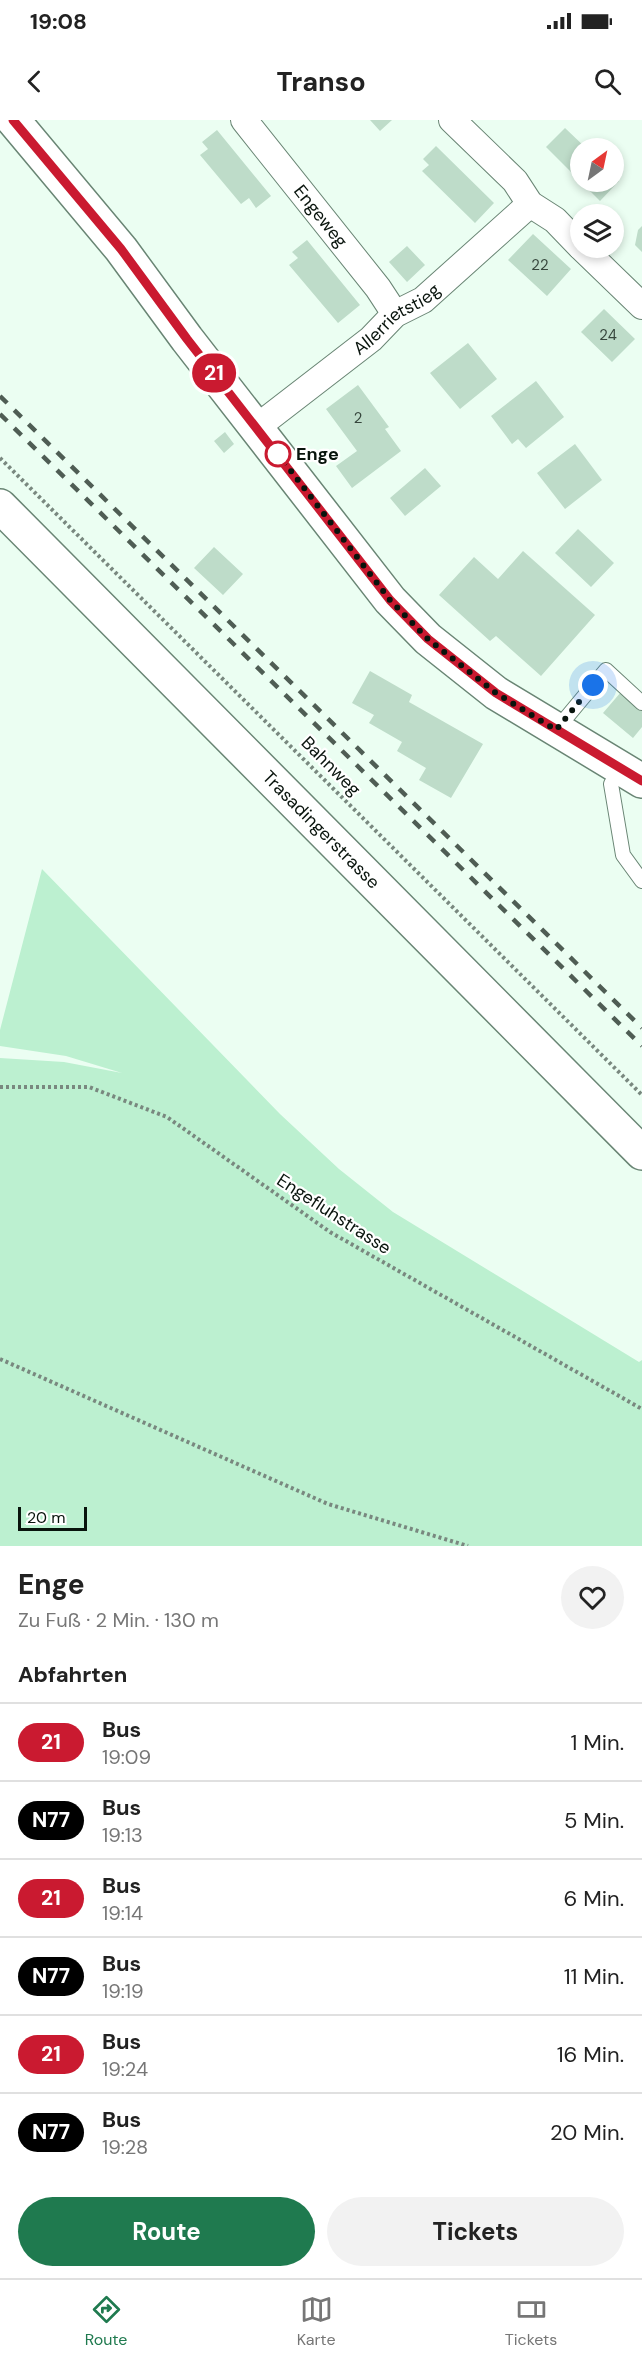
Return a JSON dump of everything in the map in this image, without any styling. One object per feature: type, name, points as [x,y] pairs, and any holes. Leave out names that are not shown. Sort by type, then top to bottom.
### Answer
[{"type":"main road","points":[[13,120],[114,241],[390,600],[428,639],[496,693],[631,774]]},
{"type":"main road","name":"Trasadingerstrasse","points":[[0,506],[642,1153]]},
{"type":"street","name":"Engeweg","points":[[243,120],[378,288],[395,314]]},
{"type":"street","points":[[452,120],[515,181],[530,204],[555,220],[570,236]]},
{"type":"street","name":"Allerrietstieg","points":[[257,427],[371,339],[395,314],[423,300],[530,204]]},
{"type":"street","points":[[592,258],[642,306]]},
{"type":"lane","points":[[556,730],[606,670],[642,703]]},
{"type":"lane","points":[[631,774],[611,784],[623,855],[642,881]]},
{"type":"path","name":"Bahnweg","points":[[0,458],[642,1095]]},
{"type":"path","name":"Engefluhstrasse","points":[[0,1087],[89,1087],[167,1117],[330,1232],[642,1409]]},
{"type":"path","points":[[0,1359],[328,1504],[468,1546]]},
{"type":"green space","points":[[42,869],[280,1114],[339,1169],[393,1212],[639,1362],[642,1360],[642,1546],[0,1546],[0,1058],[64,1062],[122,1073],[66,1056],[0,1046],[0,1030]]},
{"type":"building","points":[[370,120],[392,120],[380,131]]},
{"type":"building","points":[[565,128],[576,138],[570,138],[570,171],[546,147]]},
{"type":"building","points":[[217,130],[271,196],[256,208],[249,198],[241,204],[200,155],[208,149],[202,142]]},
{"type":"building","points":[[436,146],[494,203],[475,223],[422,171],[429,165],[423,159]]},
{"type":"building","points":[[591,192],[609,192],[600,201]]},
{"type":"building","points":[[642,226],[642,252],[635,245],[638,230]]},
{"type":"building","points":[[533,234],[571,269],[547,296],[508,260]]},
{"type":"building","points":[[307,240],[360,305],[338,323],[289,265],[298,258],[292,252]]},
{"type":"building","points":[[407,246],[425,265],[407,282],[389,262]]},
{"type":"building","points":[[604,309],[635,339],[612,362],[581,332]]},
{"type":"building","points":[[468,343],[497,379],[460,409],[430,373]]},
{"type":"building","points":[[536,381],[564,417],[526,448],[518,439],[512,444],[491,416]]},
{"type":"building","points":[[358,385],[389,427],[385,429],[401,451],[352,488],[336,466],[357,451],[326,409]]},
{"type":"building","points":[[225,432],[234,444],[224,453],[214,441]]},
{"type":"building","points":[[575,444],[602,480],[565,509],[537,473]]},
{"type":"building","points":[[425,468],[441,486],[405,516],[390,498]]},
{"type":"building","points":[[578,529],[614,563],[591,587],[555,553]]},
{"type":"building","points":[[214,547],[243,574],[223,595],[194,568]]},
{"type":"building","points":[[523,551],[595,615],[541,676],[496,636],[490,641],[439,595],[474,557],[498,579]]},
{"type":"building","points":[[370,671],[412,695],[409,702],[483,744],[451,798],[419,780],[426,768],[397,751],[402,742],[369,723],[374,715],[352,703]]},
{"type":"building","points":[[621,692],[642,709],[642,727],[633,738],[603,713]]},
{"type":"railway","points":[[0,396],[642,1028]]},
{"type":"railway","points":[[0,414],[642,1046]]},
{"type":"bus line","name":"21","points":[[13,120],[121,249],[187,339],[390,600],[428,639],[496,693],[642,781]]},
{"type":"place","name":"Enge","points":[[278,454]]},
{"type":"route","points":[[278,454],[390,600],[428,639],[496,693],[556,730],[593,685]]}]
